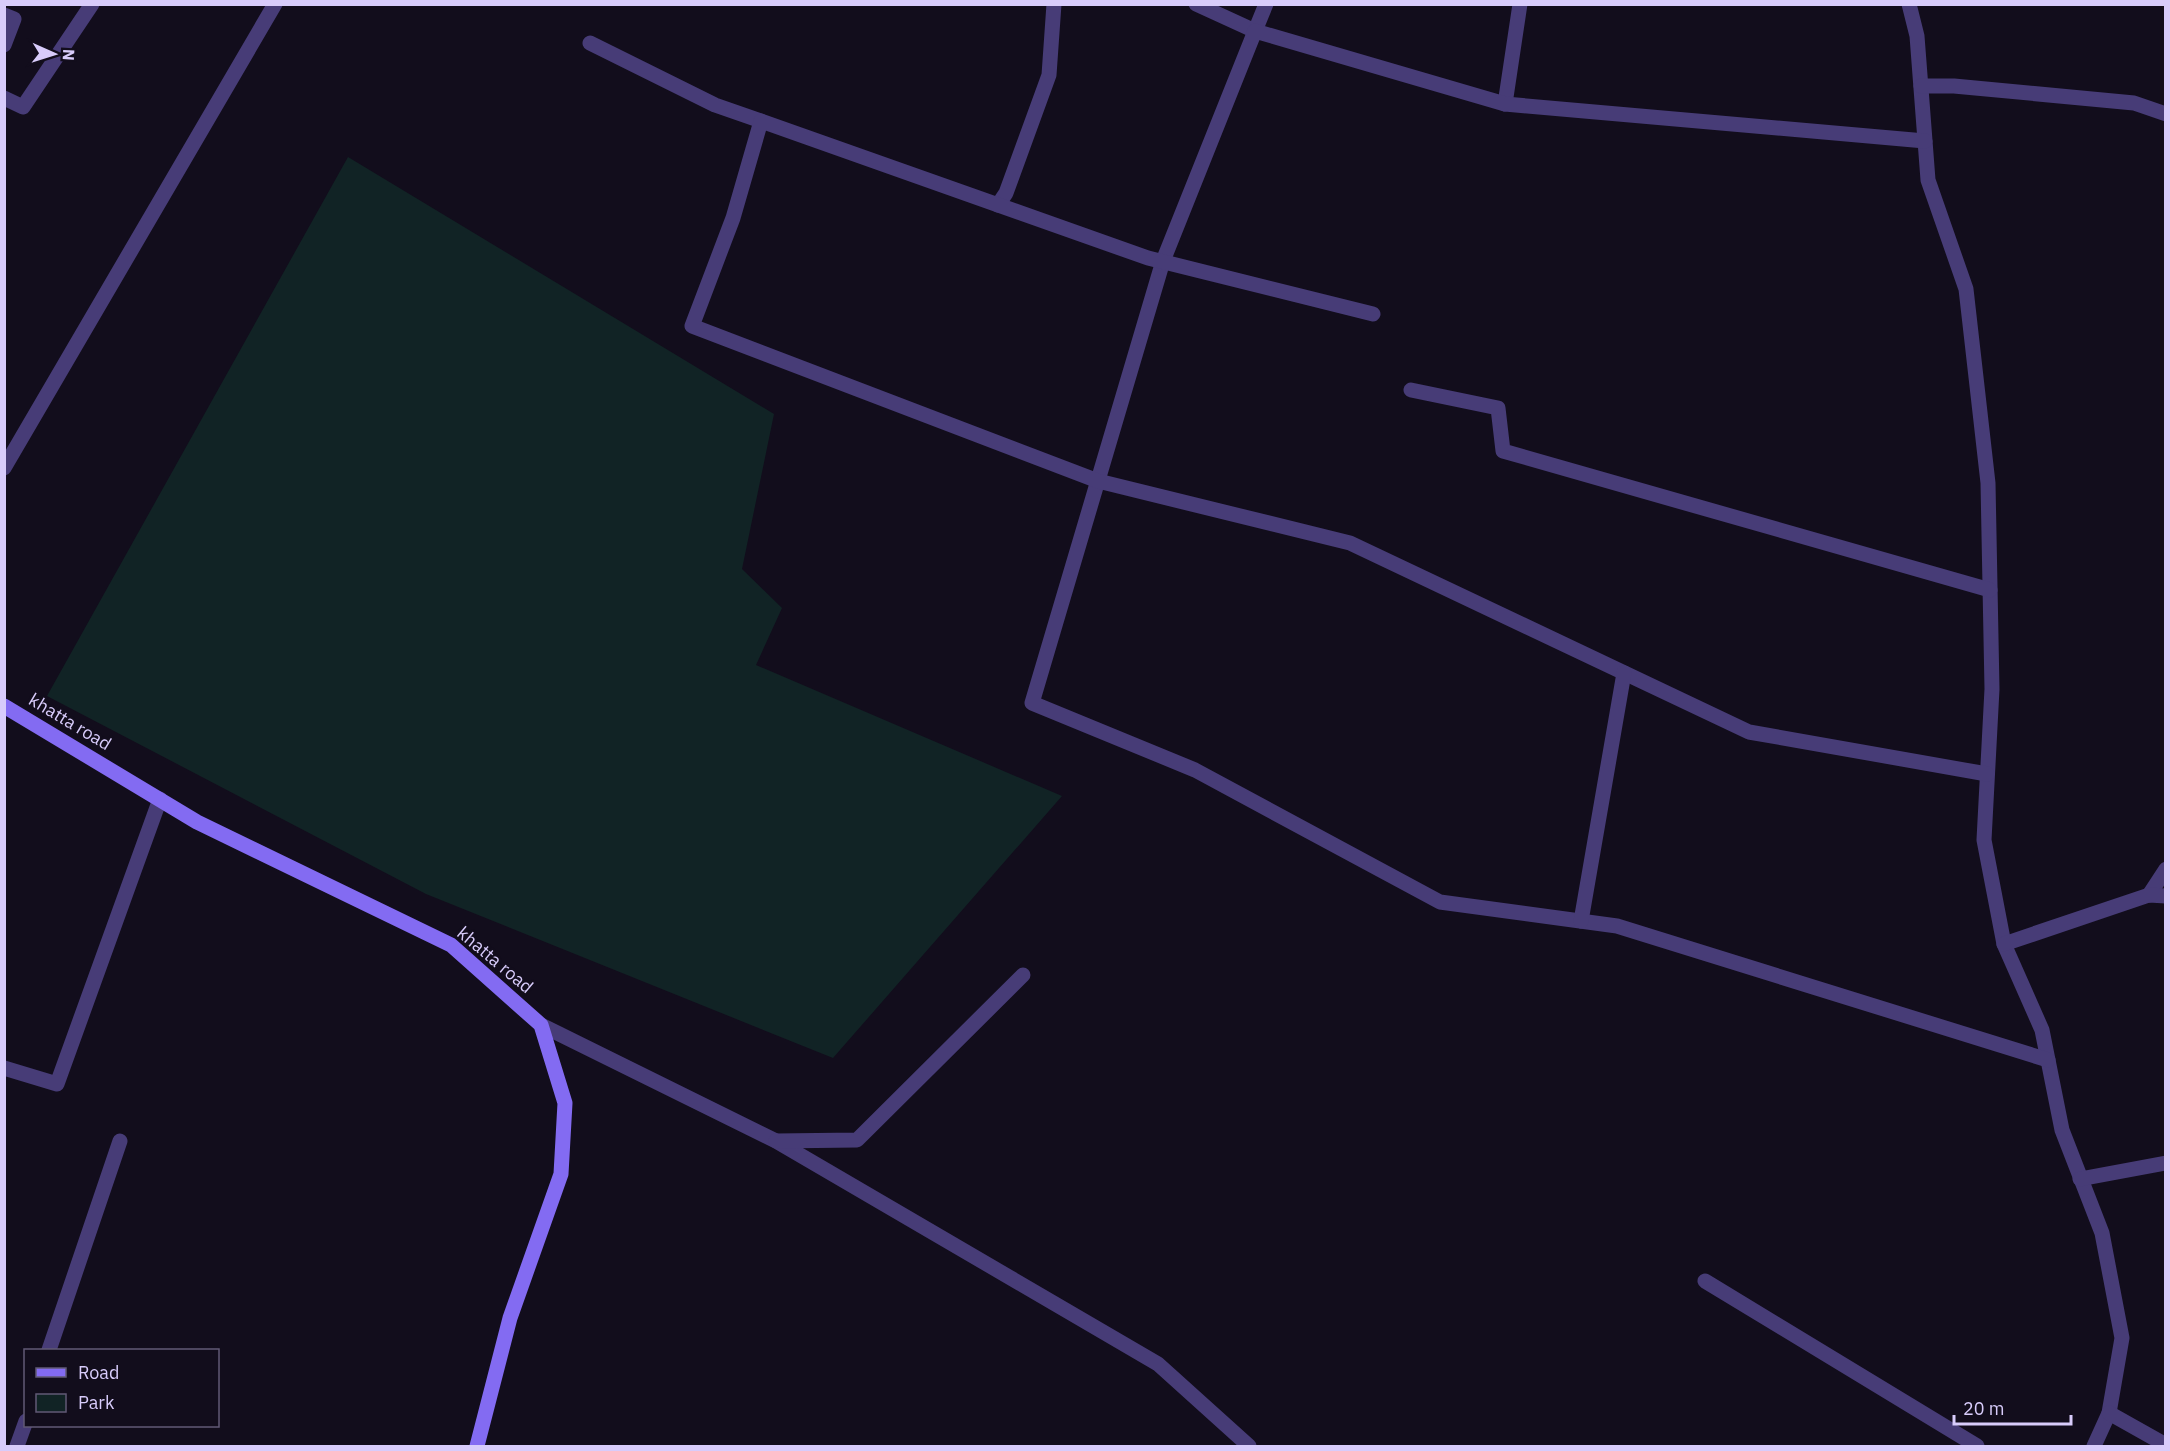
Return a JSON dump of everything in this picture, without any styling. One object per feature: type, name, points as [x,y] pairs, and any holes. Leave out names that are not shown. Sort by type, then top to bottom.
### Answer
[{"type":"street","points":[[4,98],[23,106],[92,4]]},
{"type":"street","points":[[4,468],[275,4]]},
{"type":"street","points":[[998,205],[1006,193],[1049,75],[1054,4]]},
{"type":"street","points":[[1196,4],[1255,31],[1505,104],[1925,141]]},
{"type":"street","points":[[1266,4],[1163,261],[1032,703],[1195,770],[1440,902],[1617,926],[2048,1059]]},
{"type":"street","points":[[1505,104],[1520,4]]},
{"type":"street","points":[[1909,4],[1917,36],[1928,180],[1966,289],[1988,483],[1992,689],[1984,840],[2004,944],[2042,1030],[2062,1130],[2102,1233],[2122,1338],[2109,1413],[2094,1446]]},
{"type":"street","points":[[4,15],[14,19],[4,45]]},
{"type":"street","points":[[590,43],[715,105],[1148,258],[1374,314]]},
{"type":"street","points":[[1921,86],[1954,86],[2134,103],[2166,114]]},
{"type":"street","points":[[761,121],[733,218],[692,326],[1098,481],[1350,543],[1749,732],[1987,774]]},
{"type":"street","points":[[1411,390],[1498,408],[1503,451],[1990,590]]},
{"type":"street","points":[[1581,921],[1624,673]]},
{"type":"street","name":"khatta road","points":[[6,710],[197,822],[451,945],[541,1025]]},
{"type":"street","points":[[4,1068],[57,1084],[160,799]]},
{"type":"street","points":[[2149,895],[2166,869]]},
{"type":"street","points":[[2004,944],[2149,895],[2166,896]]},
{"type":"street","points":[[776,1141],[856,1140],[1023,975]]},
{"type":"street","points":[[541,1025],[776,1141],[1158,1364],[1249,1446]]},
{"type":"street","points":[[477,1446],[510,1318],[561,1174],[565,1103],[541,1025]]},
{"type":"street","points":[[49,1349],[120,1141]]},
{"type":"street","points":[[2080,1179],[2166,1163]]},
{"type":"street","points":[[1705,1281],[1977,1446]]},
{"type":"street","points":[[2109,1413],[2166,1445]]},
{"type":"street","points":[[17,1446],[24,1427]]},
{"type":"green space","points":[[348,157],[774,414],[742,569],[782,608],[756,665],[1062,796],[833,1058],[426,894],[47,696]]}]
